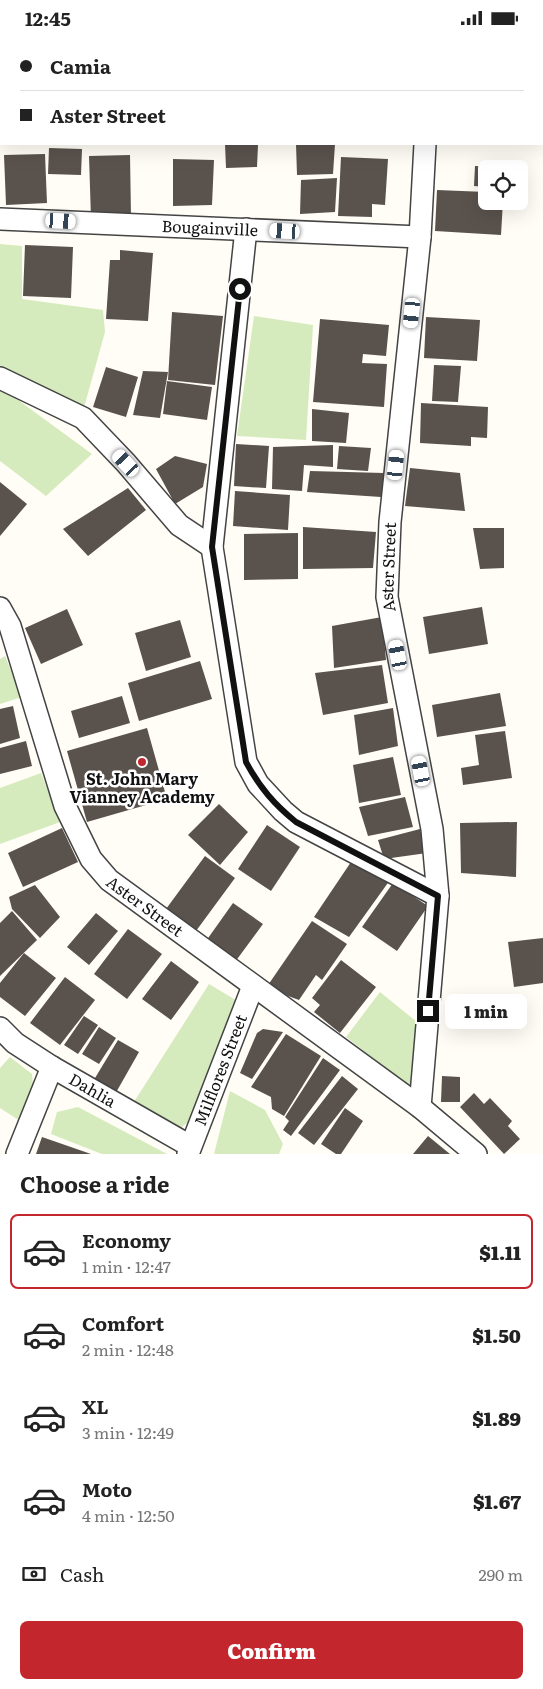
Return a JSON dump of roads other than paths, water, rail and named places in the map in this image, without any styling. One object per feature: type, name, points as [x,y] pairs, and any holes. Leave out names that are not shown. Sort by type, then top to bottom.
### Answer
[{"type":"street","name":"Aster Street","points":[[420,1107],[438,896],[432,829],[386,597],[390,521],[420,237],[425,145]]},
{"type":"street","name":"Bougainville","points":[[0,219],[420,237]]},
{"type":"street","points":[[246,229],[212,547],[246,762],[258,783],[283,811],[296,822],[438,896]]},
{"type":"street","points":[[0,378],[84,418],[126,463],[179,525],[212,547]]},
{"type":"street","name":"Aster Street","points":[[0,608],[10,626],[65,806],[91,859],[109,880],[420,1107],[476,1154]]},
{"type":"street","name":"Milflores Street","points":[[189,1150],[253,986]]},
{"type":"street","name":"Dahlia","points":[[0,1028],[15,1043],[52,1067],[189,1150]]},
{"type":"street","points":[[17,1154],[52,1067]]},
{"type":"place","name":"St. John Mary Vianney Academy","points":[[142,762]]}]
